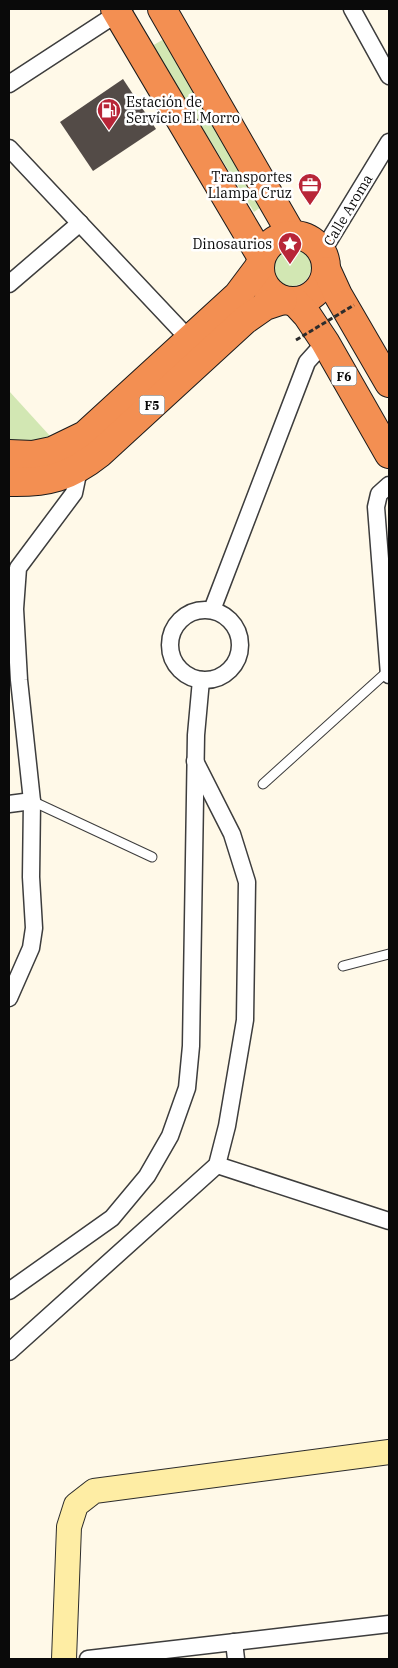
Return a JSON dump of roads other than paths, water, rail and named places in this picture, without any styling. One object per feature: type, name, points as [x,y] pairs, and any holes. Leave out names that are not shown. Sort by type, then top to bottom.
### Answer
[{"type":"highway","points":[[162,9],[292,235],[309,239],[324,261]]},
{"type":"highway","points":[[119,10],[260,261],[261,278],[265,288],[289,301]]},
{"type":"highway","name":"F5","points":[[9,482],[48,481],[79,469],[93,444],[189,339],[238,295],[274,241],[292,235]]},
{"type":"highway","name":"F5","points":[[9,454],[33,455],[93,444],[245,320],[265,306],[304,300],[320,289],[324,261]]},
{"type":"highway","name":"F6","points":[[324,261],[338,295],[389,383]]},
{"type":"highway","name":"F6","points":[[289,301],[307,314],[389,454]]},
{"type":"street","points":[[352,9],[389,76]]},
{"type":"street","points":[[9,84],[119,10]]},
{"type":"street","name":"Calle Aroma","points":[[324,261],[389,142]]},
{"type":"street","points":[[9,148],[189,339]]},
{"type":"street","points":[[9,284],[80,223]]},
{"type":"street","points":[[212,610],[307,362],[325,342]]},
{"type":"street","points":[[9,998],[30,948],[34,928],[31,877],[32,801],[19,680],[13,580],[18,568],[74,493],[79,469]]},
{"type":"street","points":[[388,673],[376,507],[379,494],[389,485]]},
{"type":"street","points":[[212,610],[223,614],[232,622],[238,632],[241,644],[239,656],[234,666],[225,674],[213,679],[201,680],[190,677],[177,666],[170,651],[170,640],[173,629],[180,619],[194,611],[212,610]]},
{"type":"street","points":[[9,1291],[112,1218],[147,1176],[170,1136],[184,1096],[192,1046],[196,761],[201,680]]},
{"type":"street","points":[[9,1352],[217,1165],[227,1126],[245,1020],[247,882],[232,834],[196,761]]},
{"type":"street","points":[[9,804],[32,801]]},
{"type":"street","points":[[217,1165],[389,1221]]},
{"type":"street","points":[[64,1659],[69,1527],[76,1505],[94,1491],[389,1452]]},
{"type":"street","points":[[88,1659],[389,1624]]},
{"type":"street","points":[[234,1642],[236,1659]]},
{"type":"lane","points":[[263,784],[388,673]]},
{"type":"lane","points":[[32,801],[152,857]]},
{"type":"lane","points":[[343,966],[389,954]]},
{"type":"place","name":"Estación de Servicio El Morro","points":[[109,131]]},
{"type":"place","name":"Transportes Llampa Cruz","points":[[310,206]]},
{"type":"place","name":"Dinosaurios","points":[[290,265]]}]
